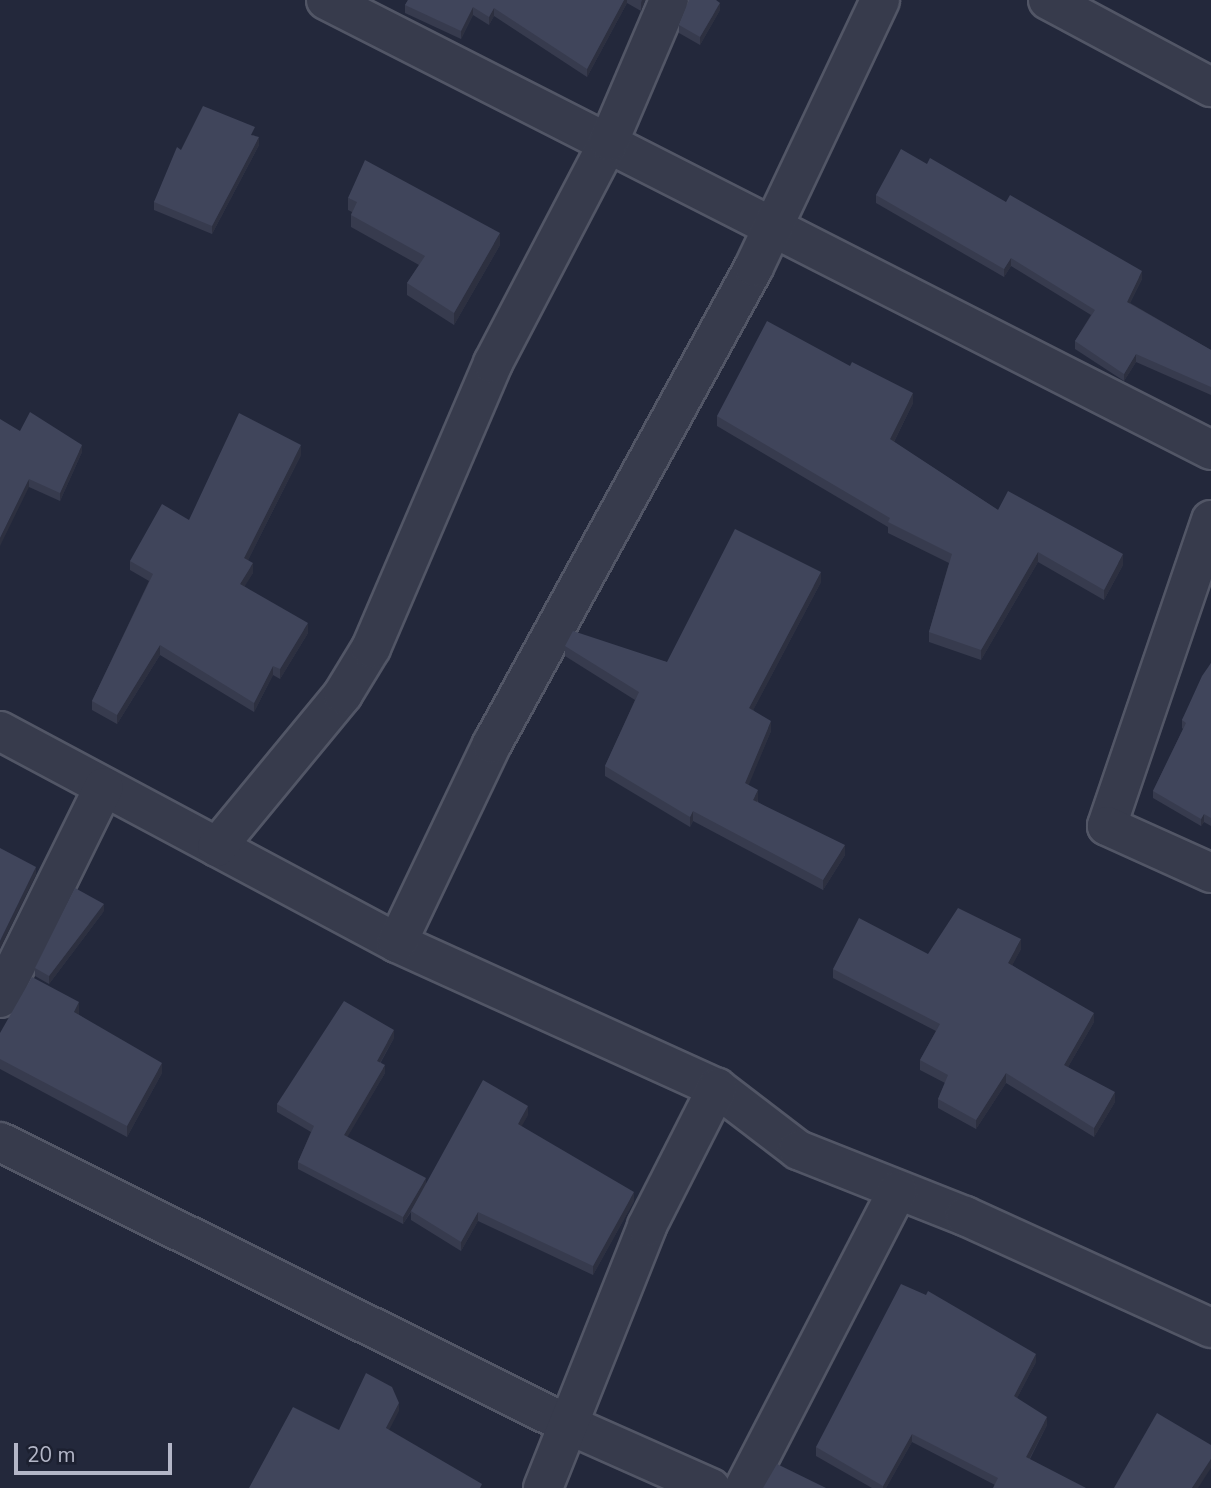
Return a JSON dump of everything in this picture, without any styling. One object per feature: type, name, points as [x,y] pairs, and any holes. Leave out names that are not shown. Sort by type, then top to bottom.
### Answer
[{"type":"street","points":[[326,0],[775,225],[1211,450]]},
{"type":"street","points":[[217,847],[357,673],[493,363],[609,141],[669,0]]},
{"type":"street","points":[[397,943],[492,744],[775,225],[880,0]]},
{"type":"street","points":[[1048,0],[1211,87]]},
{"type":"street","points":[[1211,520],[1107,826],[1211,873]]},
{"type":"street","points":[[0,731],[397,943],[717,1088],[798,1150],[898,1190],[1211,1328]]},
{"type":"street","points":[[0,998],[104,787]]},
{"type":"street","points":[[543,1488],[647,1226],[717,1088]]},
{"type":"street","points":[[0,1142],[569,1425],[711,1488]]},
{"type":"street","points":[[744,1488],[898,1190]]},
{"type":"building","points":[[408,0],[624,0],[587,69],[494,8],[489,17],[473,7],[461,31],[405,5]]},
{"type":"building","points":[[689,0],[716,0],[720,3],[700,37],[679,25]]},
{"type":"building","points":[[203,106],[255,127],[251,135],[259,137],[212,226],[154,202],[177,147],[181,150]]},
{"type":"building","points":[[901,149],[927,164],[930,158],[1006,202],[1010,195],[1142,271],[1127,302],[1211,350],[1211,387],[1136,354],[1124,374],[1075,341],[1095,310],[1011,258],[1004,269],[876,195]]},
{"type":"building","points":[[365,160],[500,233],[454,313],[407,283],[425,256],[351,215],[357,202],[348,198]]},
{"type":"building","points":[[767,321],[850,366],[852,362],[913,393],[890,439],[998,510],[1008,491],[1123,554],[1104,590],[1038,552],[981,650],[929,632],[952,554],[888,522],[890,518],[717,416]]},
{"type":"building","points":[[30,412],[82,445],[60,493],[29,479],[0,538],[0,419],[20,431]]},
{"type":"building","points":[[239,413],[301,445],[244,558],[253,563],[240,584],[308,623],[280,669],[273,666],[254,703],[160,645],[117,715],[92,701],[153,574],[130,561],[162,504],[189,520]]},
{"type":"building","points":[[735,529],[821,572],[749,708],[771,721],[745,783],[758,790],[753,800],[845,845],[823,880],[693,811],[690,817],[605,766],[639,692],[565,646],[573,631],[667,662]]},
{"type":"building","points":[[1211,663],[1211,818],[1204,814],[1201,819],[1153,791],[1186,723],[1182,720],[1202,676]]},
{"type":"building","points":[[0,848],[36,867],[0,941]]},
{"type":"building","points":[[75,888],[104,904],[49,976],[35,968]]},
{"type":"building","points":[[958,908],[1021,939],[1008,963],[1094,1013],[1064,1065],[1115,1092],[1094,1128],[1006,1073],[976,1120],[938,1099],[948,1075],[920,1060],[940,1024],[833,969],[859,918],[928,954]]},
{"type":"building","points":[[32,977],[79,1002],[74,1012],[162,1063],[127,1126],[0,1059],[0,1033]]},
{"type":"building","points":[[344,1001],[394,1030],[377,1061],[385,1065],[344,1135],[426,1178],[403,1217],[298,1162],[314,1126],[277,1104]]},
{"type":"building","points":[[483,1080],[528,1106],[518,1124],[634,1192],[593,1266],[478,1212],[461,1242],[411,1211]]},
{"type":"building","points":[[901,1284],[926,1295],[928,1291],[1036,1354],[1014,1396],[1047,1417],[1026,1457],[1086,1488],[993,1488],[998,1478],[912,1434],[883,1486],[816,1447]]},
{"type":"building","points":[[366,1373],[392,1387],[399,1403],[386,1428],[482,1484],[480,1488],[249,1488],[293,1407],[339,1430]]},
{"type":"building","points":[[1157,1413],[1211,1445],[1211,1459],[1192,1488],[1114,1488]]},
{"type":"building","points":[[777,1464],[826,1488],[763,1488]]}]
